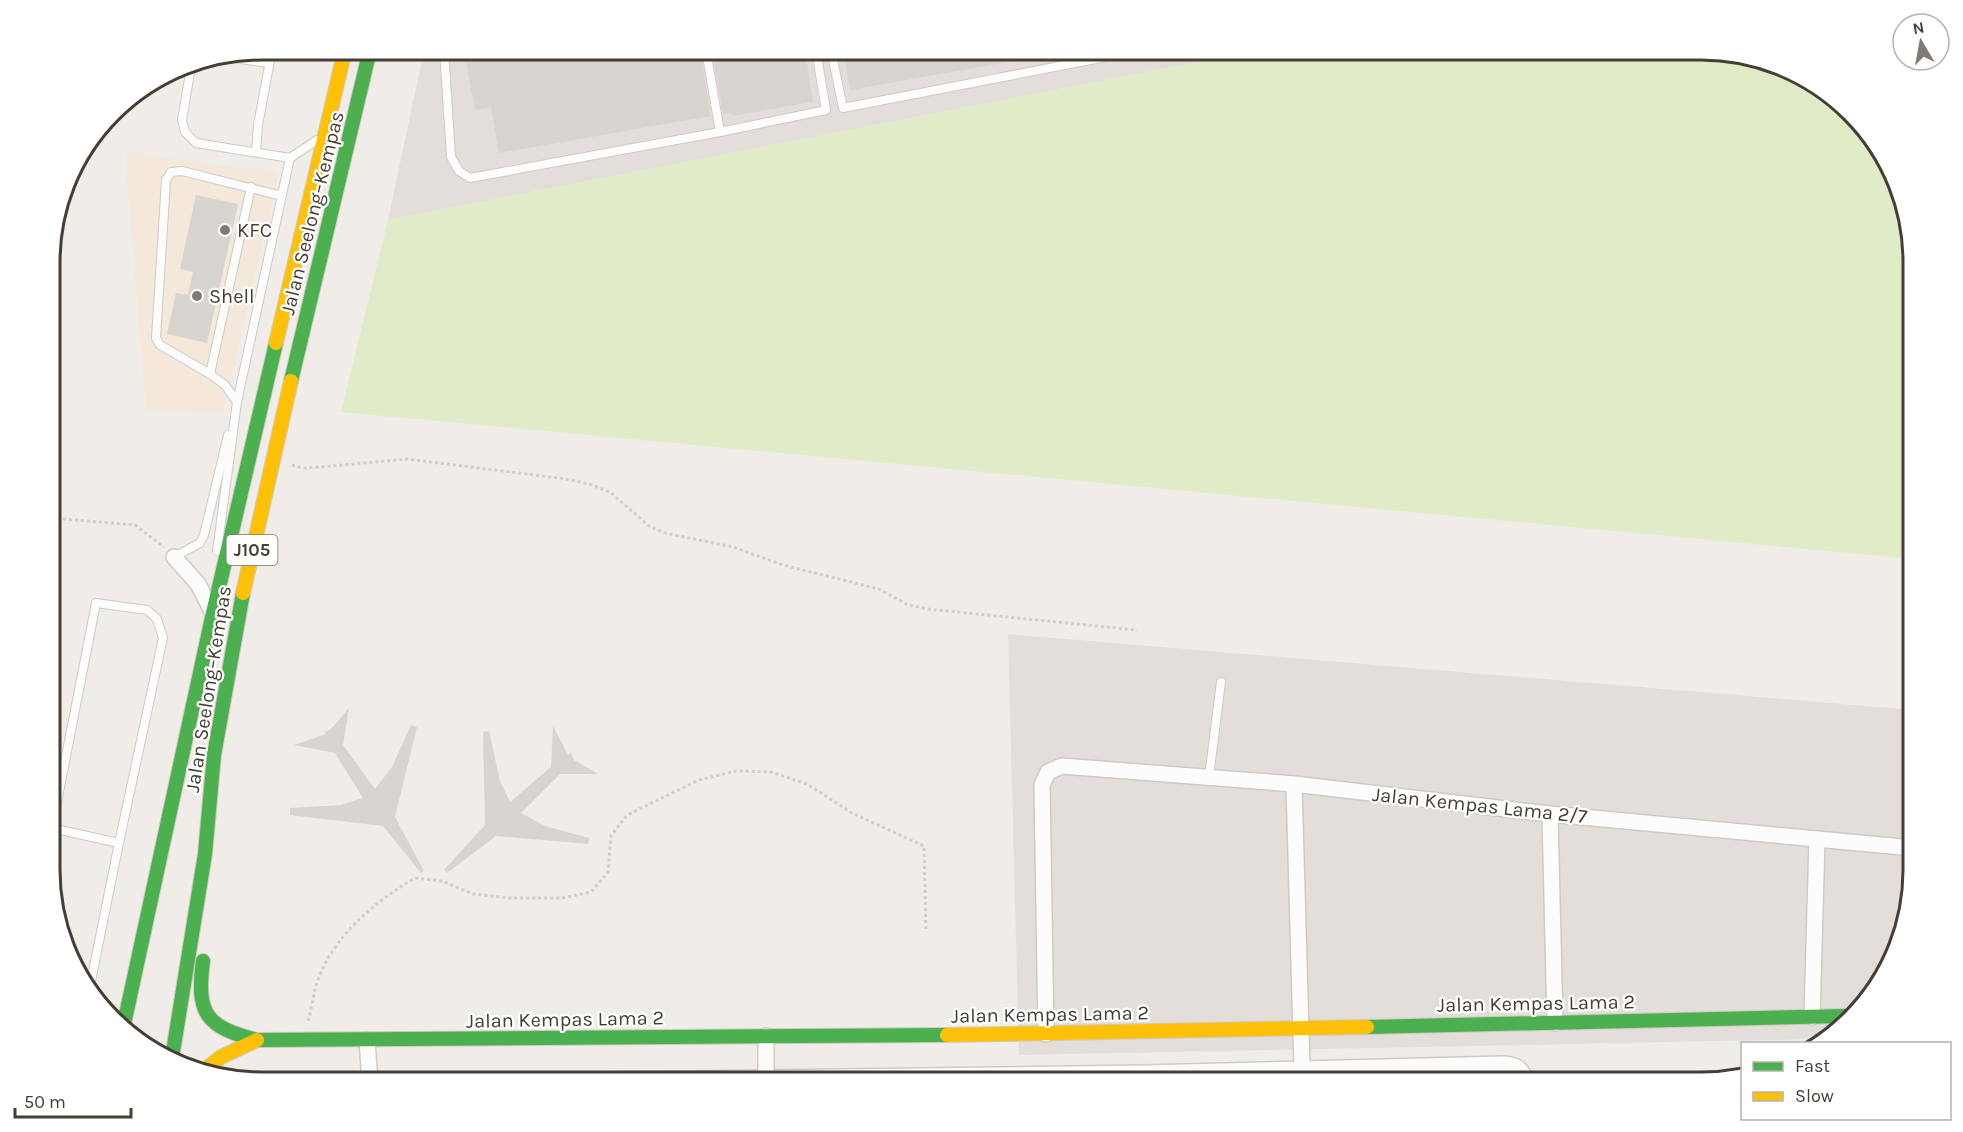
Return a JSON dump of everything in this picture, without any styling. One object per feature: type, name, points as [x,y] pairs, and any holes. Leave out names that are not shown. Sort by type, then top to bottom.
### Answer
[{"type":"main road","name":"Jalan Seelong–Kempas","points":[[125,1018],[213,613],[343,60]]},
{"type":"main road","name":"Jalan Seelong–Kempas","points":[[173,1051],[205,854],[214,755],[249,560],[368,60]]},
{"type":"main road","points":[[205,854],[207,938],[200,991],[206,1017],[215,1027],[228,1034],[257,1040]]},
{"type":"main road","name":"Jalan Kempas Lama 2","points":[[257,1040],[1046,1034],[1840,1016]]},
{"type":"main road","points":[[211,1065],[222,1057],[257,1040]]},
{"type":"street","points":[[174,557],[198,584],[213,613]]},
{"type":"street","name":"Jalan Kempas Lama 2/7","points":[[1046,1034],[1042,785],[1048,772],[1062,766],[1294,784],[1550,814],[1903,847]]},
{"type":"street","points":[[1294,784],[1302,1070]]},
{"type":"street","points":[[1550,814],[1555,1023]]},
{"type":"street","points":[[1812,1017],[1817,840]]},
{"type":"street","points":[[766,1036],[766,1072]]},
{"type":"street","points":[[367,1040],[369,1072]]},
{"type":"street","points":[[1387,1072],[1504,1064],[1515,1065],[1523,1072]]},
{"type":"street","points":[[1263,1072],[1302,1070],[1311,1072]]},
{"type":"lane","points":[[248,60],[268,63]]},
{"type":"lane","points":[[256,151],[269,60]]},
{"type":"lane","points":[[445,60],[451,157],[459,171],[470,178],[1091,60]]},
{"type":"lane","points":[[708,60],[720,132]]},
{"type":"lane","points":[[818,60],[826,110]]},
{"type":"lane","points":[[833,60],[843,108]]},
{"type":"lane","points":[[190,74],[182,120],[185,132],[196,143],[291,158]]},
{"type":"lane","points":[[174,557],[200,543],[204,535],[237,402],[291,158],[324,136]]},
{"type":"lane","points":[[213,613],[218,530],[237,402],[225,385],[160,345],[156,338],[166,180],[171,172],[182,171],[282,196]]},
{"type":"lane","points":[[210,374],[251,188]]},
{"type":"lane","points":[[60,787],[96,603],[147,610],[157,619],[163,638],[92,978]]},
{"type":"lane","points":[[1209,777],[1221,682]]},
{"type":"lane","points":[[60,830],[119,843]]},
{"type":"path","points":[[273,459],[302,468],[407,459],[589,484],[610,492],[649,526],[665,533],[733,547],[783,565],[879,589],[906,604],[927,609],[1137,630]]},
{"type":"path","points":[[60,519],[135,525],[174,557]]},
{"type":"path","points":[[304,1040],[318,979],[338,944],[368,910],[394,891],[415,878],[442,881],[473,894],[509,898],[562,898],[591,892],[608,872],[611,836],[627,815],[699,780],[736,771],[771,772],[807,784],[852,813],[924,846],[926,930]]},
{"type":"shaded area","points":[[422,60],[1209,60],[388,220]]},
{"type":"shaded area","points":[[125,153],[279,173],[223,413],[146,411]]},
{"type":"shaded area","points":[[1008,634],[1903,709],[1903,883],[1892,935],[1876,971],[1861,993],[1844,1013],[1810,1039],[1019,1055]]},
{"type":"shaded area","points":[[1517,1059],[1528,1068],[1529,1072],[773,1072]]},
{"type":"green space","points":[[1209,60],[1701,60],[1753,67],[1778,75],[1802,87],[1834,110],[1869,150],[1892,197],[1903,249],[1903,558],[341,412],[388,220]]},
{"type":"building","points":[[466,60],[702,60],[711,116],[499,153],[491,107],[475,110]]},
{"type":"building","points":[[714,60],[807,60],[813,102],[732,116],[731,113],[723,114]]},
{"type":"building","points":[[845,60],[1019,60],[850,90]]},
{"type":"building","points":[[196,195],[238,204],[207,343],[167,334],[176,293],[188,295],[193,272],[180,269]]},
{"type":"building","points":[[349,708],[343,745],[375,789],[392,767],[411,725],[417,727],[395,817],[424,871],[421,873],[383,826],[290,815],[290,808],[341,805],[363,798],[335,753],[294,745],[326,734],[324,732],[331,729]]},
{"type":"building","points":[[553,726],[568,755],[571,753],[574,760],[598,774],[560,774],[521,813],[545,826],[589,838],[588,844],[496,836],[447,873],[444,870],[485,825],[483,732],[489,731],[500,781],[510,802],[551,767]]},
{"type":"traffic: fast","points":[[291,381],[368,60]]},
{"type":"traffic: fast","points":[[125,1018],[213,613],[276,343]]},
{"type":"traffic: fast","points":[[173,1051],[205,854],[214,755],[243,593]]},
{"type":"traffic: fast","points":[[203,961],[201,994],[208,1015],[226,1030],[257,1040]]},
{"type":"traffic: fast","points":[[1367,1027],[1840,1016]]},
{"type":"traffic: fast","points":[[257,1040],[947,1035]]},
{"type":"traffic: slow","points":[[276,343],[343,60]]},
{"type":"traffic: slow","points":[[243,593],[291,381]]},
{"type":"traffic: slow","points":[[947,1035],[1367,1027]]},
{"type":"traffic: slow","points":[[211,1065],[221,1057],[257,1040]]},
{"type":"place","name":"KFC","points":[[225,230]]},
{"type":"place","name":"Shell","points":[[197,296]]}]
